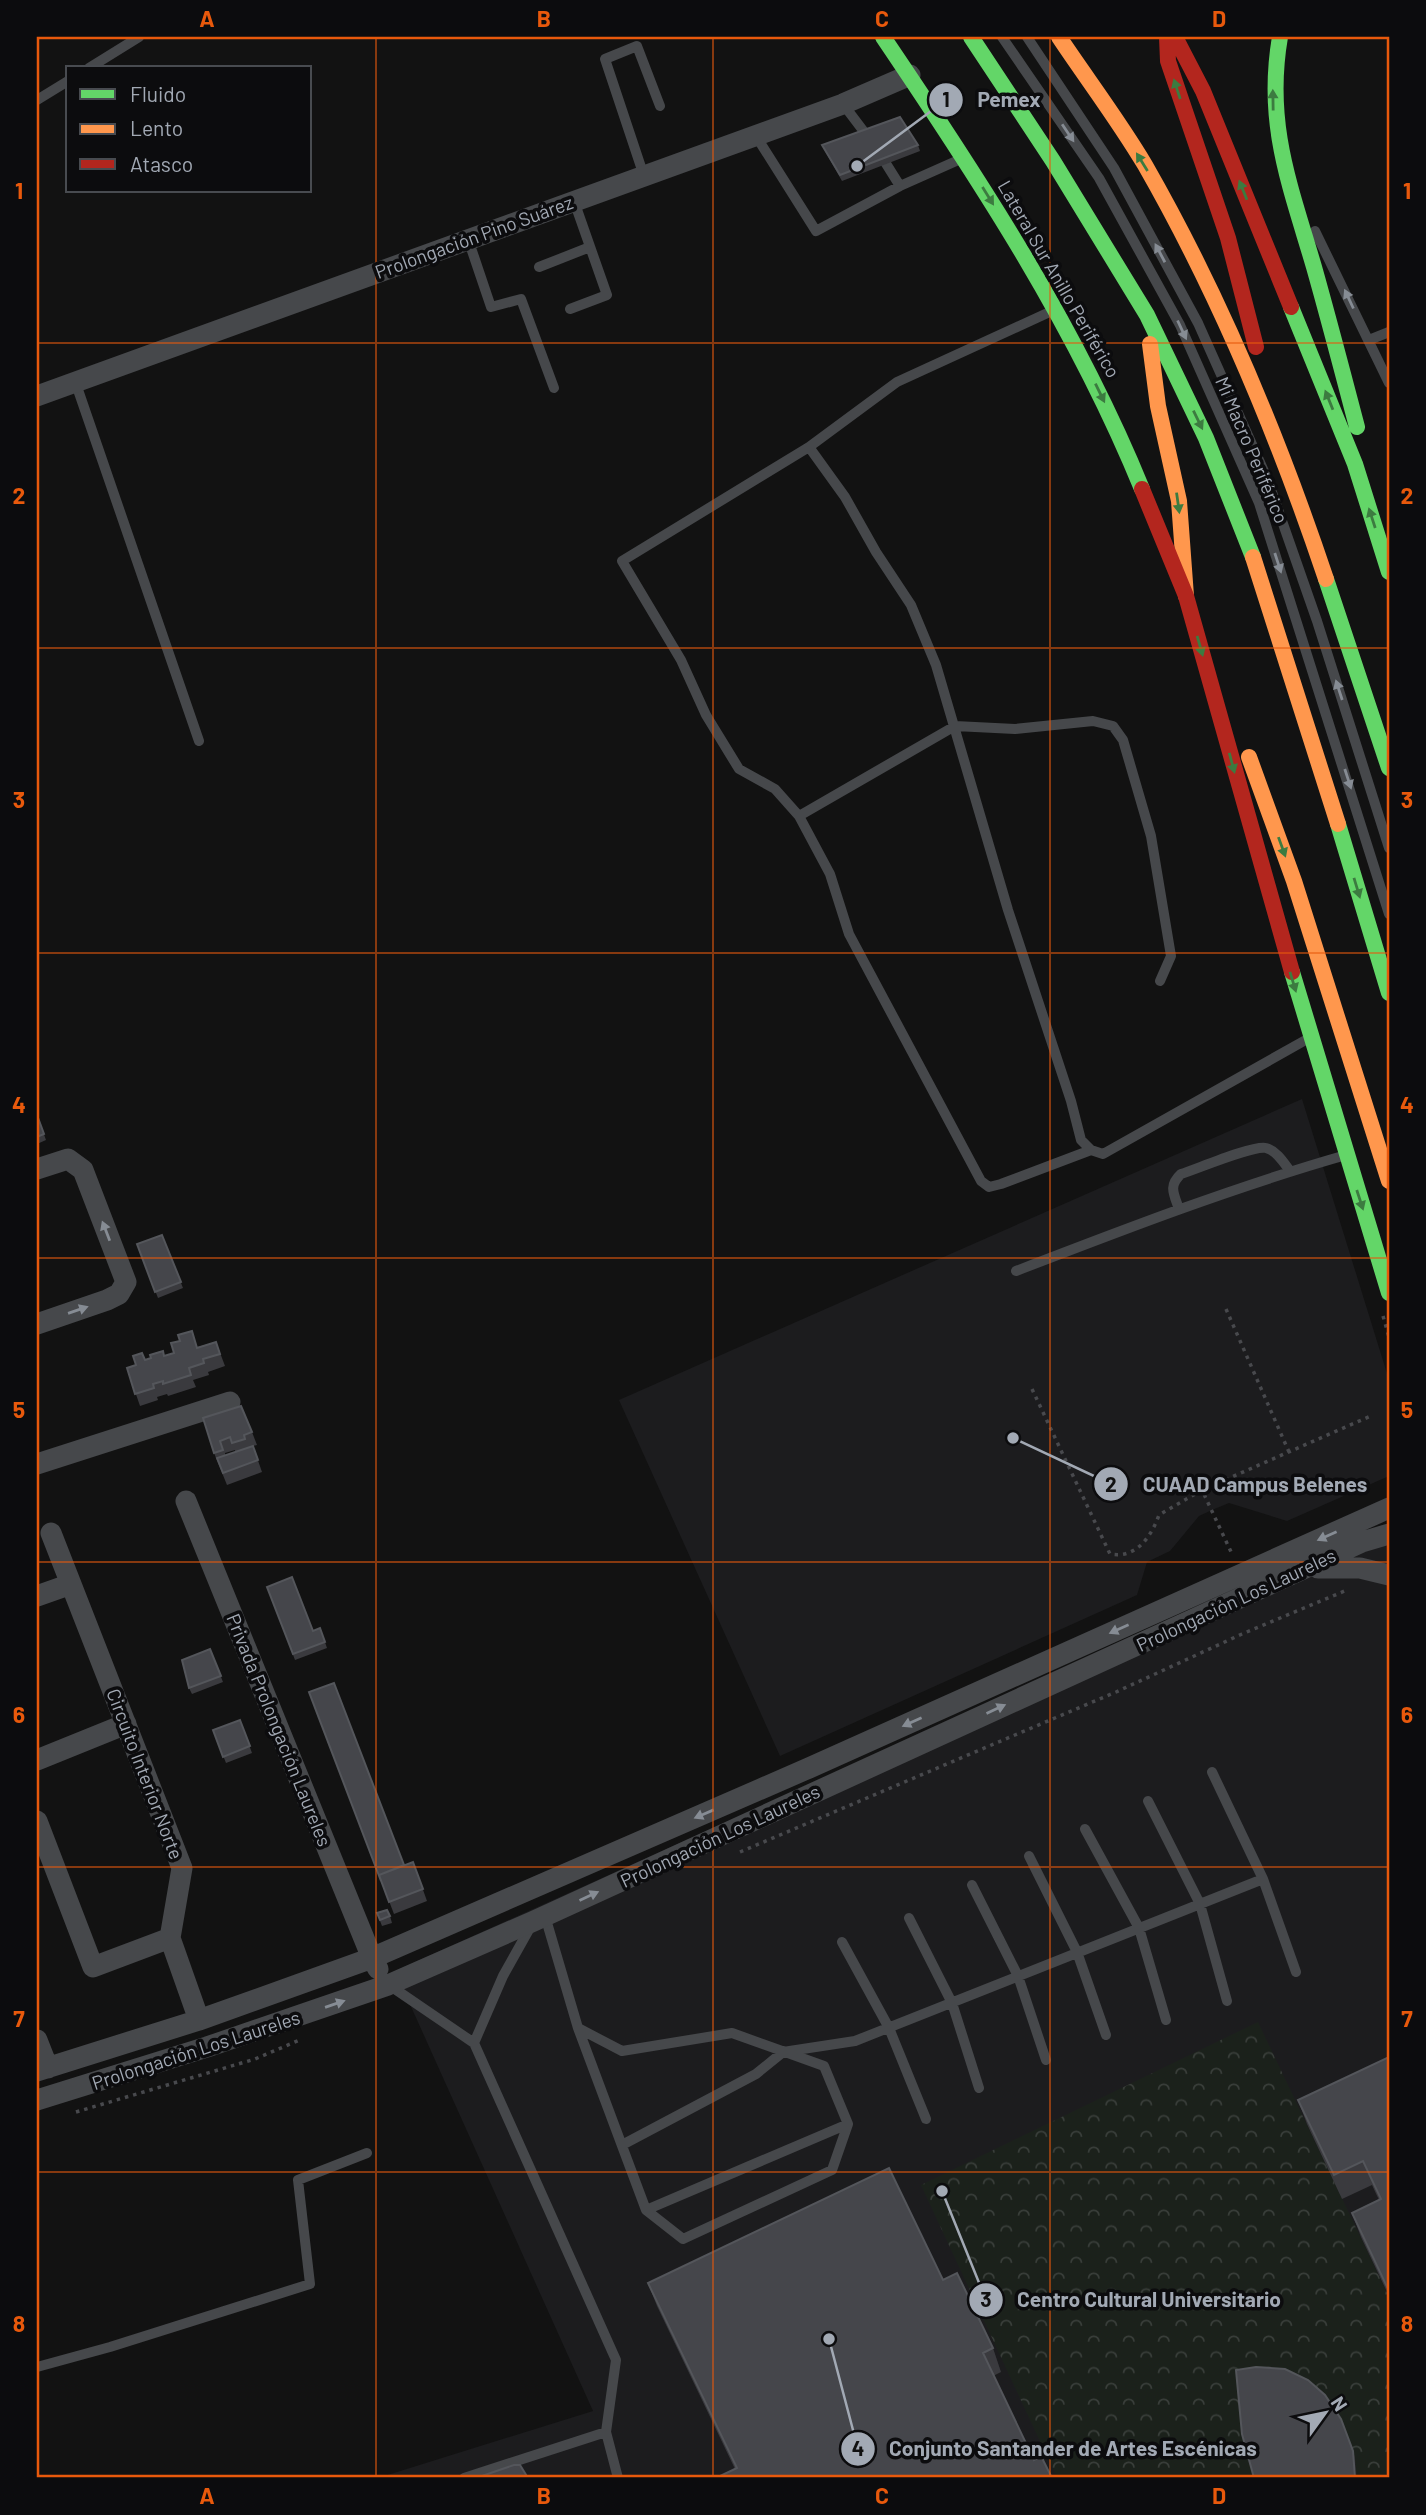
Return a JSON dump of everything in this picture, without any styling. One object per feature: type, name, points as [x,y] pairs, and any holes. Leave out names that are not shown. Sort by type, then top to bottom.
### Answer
[{"type":"main road","name":"Lateral Sur Anillo Periférico","points":[[883,37],[964,158],[1057,309],[1122,439],[1186,596]]},
{"type":"main road","points":[[971,37],[1053,161],[1147,315],[1206,438],[1252,553],[1287,659],[1389,993]]},
{"type":"main road","points":[[1059,37],[1144,164],[1221,309],[1294,483]]},
{"type":"main road","points":[[1167,37],[1168,61],[1235,264],[1252,325],[1263,387],[1389,768]]},
{"type":"main road","points":[[1175,37],[1203,91],[1355,464],[1389,572]]},
{"type":"main road","points":[[1280,37],[1273,71],[1273,113],[1289,189],[1359,433],[1355,464]]},
{"type":"main road","points":[[1147,315],[1158,406],[1179,501],[1186,596],[1272,908],[1389,1293]]},
{"type":"main road","points":[[1215,697],[1234,720],[1294,881],[1389,1181]]},
{"type":"street","name":"Prolongación Pino Suárez","points":[[37,396],[756,136],[843,104],[910,75]]},
{"type":"street","points":[[37,1169],[68,1159],[83,1170],[126,1282],[119,1294],[107,1300],[37,1324]]},
{"type":"street","points":[[37,1464],[230,1402]]},
{"type":"street","name":"Privada Prolongación Laureles","points":[[186,1501],[372,1958],[388,1985]]},
{"type":"street","name":"Prolongación Los Laureles","points":[[37,2100],[194,2052],[388,1985],[540,1919],[1302,1570],[1358,1533],[1389,1508]]},
{"type":"street","name":"Circuito Interior Norte","points":[[51,1533],[182,1868],[170,1938],[199,2020]]},
{"type":"street","name":"Prolongación Los Laureles","points":[[42,2069],[199,2020],[372,1958],[808,1768],[1241,1574],[1358,1533],[1389,1534]]},
{"type":"street","points":[[1302,1570],[1340,1567],[1389,1576]]},
{"type":"street","points":[[37,1596],[71,1584]]},
{"type":"street","points":[[37,1760],[126,1724]]},
{"type":"street","points":[[808,1768],[818,1791]]},
{"type":"street","points":[[37,1821],[93,1967],[170,1938]]},
{"type":"street","points":[[37,2040],[42,2069]]},
{"type":"lane","points":[[92,66],[139,37]]},
{"type":"lane","name":"Mi Macro Periférico","points":[[1002,37],[1099,178],[1180,325],[1259,502],[1389,914]]},
{"type":"lane","name":"Mi Macro Periférico","points":[[1027,37],[1114,168],[1198,323],[1267,478],[1317,621],[1389,848]]},
{"type":"lane","points":[[644,176],[605,59],[636,46],[660,106]]},
{"type":"lane","points":[[37,100],[66,82]]},
{"type":"lane","points":[[843,104],[900,186]]},
{"type":"lane","points":[[756,136],[816,231],[900,186],[964,158]]},
{"type":"lane","points":[[1289,189],[1326,251],[1389,383]]},
{"type":"lane","points":[[570,309],[607,295],[574,201]]},
{"type":"lane","points":[[468,239],[491,307],[521,299],[554,388]]},
{"type":"lane","points":[[539,267],[590,247]]},
{"type":"lane","points":[[1057,309],[897,382],[810,447],[622,561],[675,650],[706,715],[739,769],[775,789],[799,816],[830,874],[849,934],[981,1181],[989,1187],[1001,1184],[1091,1150]]},
{"type":"lane","points":[[1369,341],[1389,332]]},
{"type":"lane","points":[[76,384],[199,741]]},
{"type":"lane","points":[[810,447],[845,497],[876,552],[911,605],[936,665],[1008,910],[1072,1101],[1081,1140],[1091,1150],[1103,1154],[1311,1037]]},
{"type":"lane","points":[[799,816],[955,726],[1015,729],[1093,721],[1113,726],[1120,733],[1151,836],[1171,956],[1160,981]]},
{"type":"lane","points":[[1179,1209],[1172,1188],[1174,1180],[1181,1174],[1251,1150],[1266,1148],[1278,1156],[1290,1171]]},
{"type":"lane","points":[[1017,1271],[1179,1209],[1346,1155]]},
{"type":"lane","points":[[1212,1772],[1263,1879],[1296,1972]]},
{"type":"lane","points":[[1147,1801],[1200,1904],[1227,2001]]},
{"type":"lane","points":[[1085,1829],[1139,1928],[1166,2020]]},
{"type":"lane","points":[[1029,1856],[1077,1952],[1106,2035]]},
{"type":"lane","points":[[622,2145],[756,2074],[783,2052],[855,2041],[1263,1879]]},
{"type":"lane","points":[[972,1885],[1018,1976],[1046,2060]]},
{"type":"lane","points":[[909,1917],[952,2003],[979,2088]]},
{"type":"lane","points":[[540,1919],[579,2028],[646,2210],[683,2239],[832,2170],[848,2124],[824,2066],[732,2033],[622,2051],[579,2028]]},
{"type":"lane","points":[[474,2043],[503,1976],[540,1919]]},
{"type":"lane","points":[[842,1942],[889,2028],[926,2119]]},
{"type":"lane","points":[[388,1985],[474,2043],[616,2360],[607,2432],[618,2478]]},
{"type":"lane","points":[[646,2210],[848,2124]]},
{"type":"lane","points":[[37,2367],[310,2284],[298,2180],[367,2153]]},
{"type":"lane","points":[[464,2478],[607,2432]]},
{"type":"path","points":[[1226,1309],[1289,1452]]},
{"type":"path","points":[[1381,1312],[1389,1337]]},
{"type":"path","points":[[1032,1389],[1110,1554],[1120,1556],[1140,1547],[1153,1534],[1159,1515],[1202,1490],[1373,1415]]},
{"type":"path","points":[[1202,1490],[1241,1574]]},
{"type":"shaded area","points":[[1302,1099],[1389,1380],[1389,1476],[1287,1521],[1229,1503],[1212,1510],[1199,1516],[1170,1551],[1147,1562],[1137,1595],[780,1756],[619,1400]]},
{"type":"shaded area","points":[[1389,1524],[1389,2478],[378,2478],[593,2411],[395,1971]]},
{"type":"green space","points":[[1258,2022],[1389,2297],[1389,2478],[1057,2478],[921,2185]]},
{"type":"building","points":[[900,117],[918,145],[840,175],[822,145]]},
{"type":"building","points":[[37,1115],[44,1134],[37,1137]]},
{"type":"building","points":[[162,1235],[181,1282],[155,1292],[137,1244]]},
{"type":"building","points":[[192,1331],[197,1348],[216,1342],[220,1354],[203,1359],[204,1363],[189,1368],[191,1375],[163,1384],[163,1381],[153,1384],[154,1388],[135,1394],[127,1368],[136,1365],[133,1356],[142,1353],[145,1360],[151,1358],[150,1355],[163,1351],[164,1356],[174,1353],[171,1343],[180,1341],[178,1335]]},
{"type":"building","points":[[241,1406],[252,1432],[244,1435],[245,1439],[232,1443],[230,1437],[220,1441],[223,1450],[214,1453],[203,1418]]},
{"type":"building","points":[[253,1446],[258,1460],[223,1473],[217,1458]]},
{"type":"building","points":[[292,1577],[313,1631],[320,1628],[325,1642],[293,1654],[267,1587]]},
{"type":"building","points":[[210,1649],[221,1676],[189,1688],[182,1660]]},
{"type":"building","points":[[334,1683],[404,1865],[379,1875],[381,1881],[309,1692]]},
{"type":"building","points":[[240,1720],[250,1746],[223,1757],[213,1730]]},
{"type":"building","points":[[413,1862],[423,1889],[389,1902],[379,1875]]},
{"type":"building","points":[[387,1910],[390,1916],[380,1920],[377,1913]]},
{"type":"building","points":[[1389,2057],[1389,2291],[1352,2213],[1381,2199],[1363,2161],[1334,2175],[1298,2100]]},
{"type":"building","points":[[889,2168],[943,2280],[957,2273],[993,2348],[983,2353],[1034,2460],[1041,2456],[1052,2478],[716,2478],[737,2468],[648,2283]]},
{"type":"building","points":[[1256,2367],[1285,2369],[1308,2380],[1325,2395],[1341,2419],[1353,2451],[1355,2478],[1254,2478],[1242,2434],[1236,2370]]},
{"type":"building","points":[[520,2465],[528,2478],[476,2478]]},
{"type":"traffic: fast","points":[[883,37],[991,201],[1057,313],[1116,429],[1142,489]]},
{"type":"traffic: fast","points":[[971,37],[1053,161],[1147,315],[1206,438],[1253,557]]},
{"type":"traffic: fast","points":[[1280,37],[1276,98],[1282,154],[1357,427]]},
{"type":"traffic: fast","points":[[1291,307],[1355,464],[1389,572]]},
{"type":"traffic: fast","points":[[1326,579],[1389,768]]},
{"type":"traffic: fast","points":[[1338,824],[1389,993]]},
{"type":"traffic: fast","points":[[1292,972],[1389,1293]]},
{"type":"traffic: slow","points":[[1059,37],[1145,165],[1198,265],[1246,368],[1288,472],[1326,579]]},
{"type":"traffic: slow","points":[[1150,344],[1158,406],[1179,501],[1186,596]]},
{"type":"traffic: slow","points":[[1253,557],[1338,824]]},
{"type":"traffic: slow","points":[[1249,757],[1294,881],[1389,1181]]},
{"type":"traffic: jam","points":[[1167,37],[1168,61],[1228,238],[1256,347]]},
{"type":"traffic: jam","points":[[1175,37],[1203,91],[1291,307]]},
{"type":"traffic: jam","points":[[1142,489],[1186,596],[1292,972]]},
{"type":"place","name":"Pemex","points":[[857,166]]},
{"type":"place","name":"CUAAD Campus Belenes","points":[[1013,1438]]},
{"type":"place","name":"Centro Cultural Universitario","points":[[942,2191]]},
{"type":"place","name":"Conjunto Santander de Artes Escénicas","points":[[829,2339]]}]
